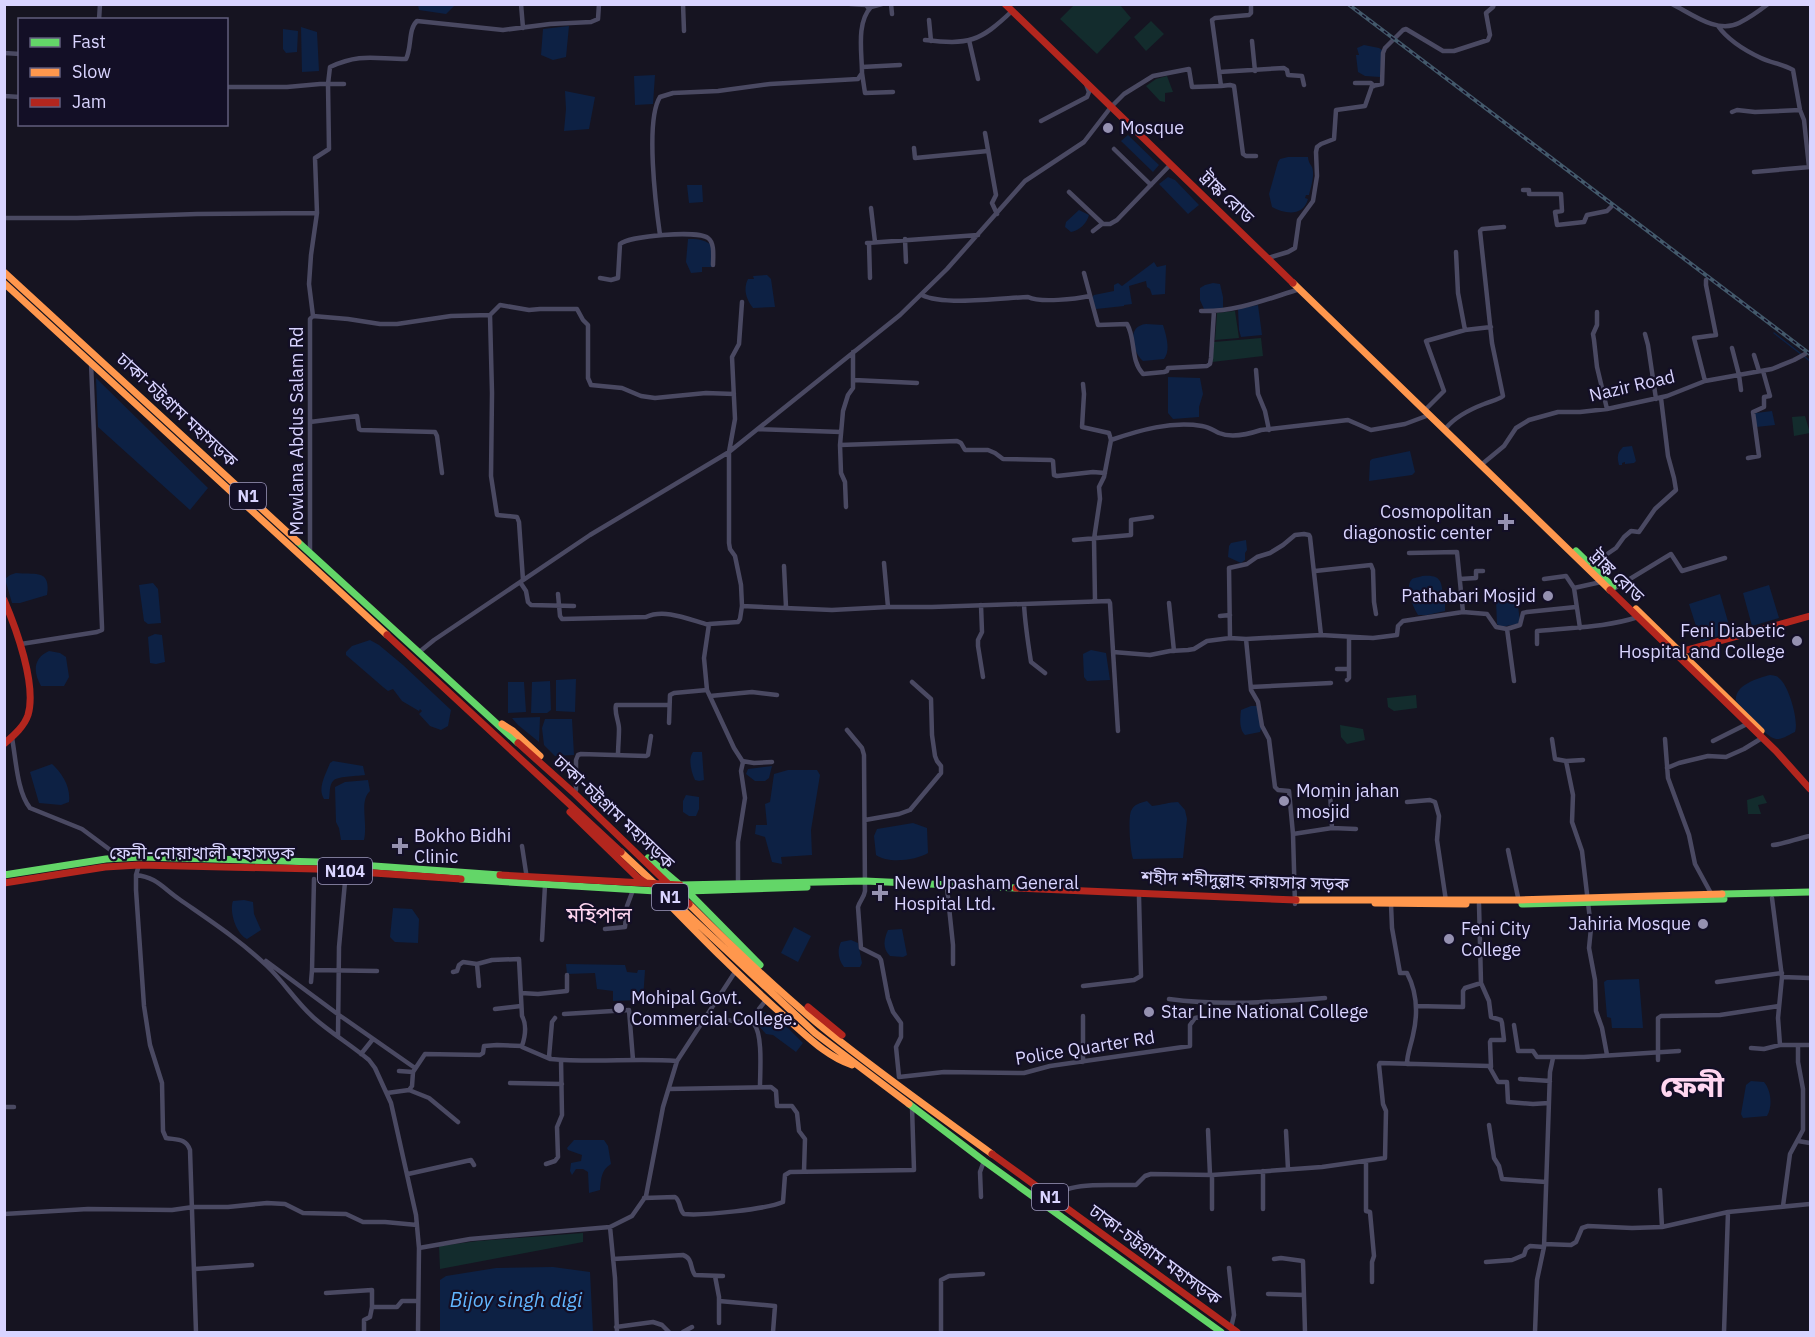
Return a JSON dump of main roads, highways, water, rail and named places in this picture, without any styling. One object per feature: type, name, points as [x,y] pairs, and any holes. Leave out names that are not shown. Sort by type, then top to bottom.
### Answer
[{"type":"main road","name":"ট্রাঙ্ক রোড","points":[[1005,4],[1428,413],[1615,588],[1810,789]]},
{"type":"main road","name":"ঢাকা-চট্টগ্রাম মহাসড়ক","points":[[4,272],[418,653],[660,888],[815,1033],[984,1161],[1221,1332]]},
{"type":"main road","name":"ঢাকা-চট্টগ্রাম মহাসড়ক","points":[[4,283],[488,722],[574,794],[737,951],[816,1022],[864,1060],[1234,1330]]},
{"type":"main road","name":"ট্রাঙ্ক রোড","points":[[1428,413],[1446,428],[1601,582],[1779,749],[1810,783]]},
{"type":"main road","points":[[4,600],[14,619],[21,644],[28,678],[29,712],[23,724],[4,744]]},
{"type":"main road","points":[[1677,653],[1810,616]]},
{"type":"main road","points":[[857,1066],[838,1060],[824,1050],[766,1000],[656,891],[638,878],[495,741],[487,731],[488,722],[500,722],[513,731],[687,891],[796,998],[854,1045],[864,1060]]},
{"type":"main road","name":"ফেনী-নোয়াখালী মহাসড়ক","points":[[4,875],[124,857],[318,862],[527,880],[544,885],[687,891]]},
{"type":"main road","name":"ফেনী-নোয়াখালী মহাসড়ক","points":[[4,883],[105,867],[140,865],[680,885]]},
{"type":"main road","name":"শহীদ শহীদুল্লাহ কায়সার সড়ক","points":[[865,882],[1140,897],[1295,902],[1446,901],[1479,904],[1810,894]]},
{"type":"main road","name":"শহীদ শহীদুল্লাহ কায়সার সড়ক","points":[[687,891],[865,882],[1295,902],[1519,902]]},
{"type":"main road","name":"শহীদ শহীদুল্লাহ কায়সার সড়ক","points":[[680,885],[738,888]]},
{"type":"main road","name":"শহীদ শহীদুল্লাহ কায়সার সড়ক","points":[[1713,897],[1772,898],[1810,894]]},
{"type":"water","points":[[418,4],[455,5],[446,14],[419,10]]},
{"type":"water","points":[[569,26],[566,57],[553,60],[541,55],[543,29]]},
{"type":"water","points":[[301,27],[317,32],[319,71],[302,72]]},
{"type":"water","points":[[283,29],[298,31],[297,52],[286,53],[283,49]]},
{"type":"water","points":[[1364,45],[1382,50],[1380,77],[1365,76],[1358,72],[1357,48]]},
{"type":"water","points":[[655,75],[653,104],[635,105],[634,76]]},
{"type":"water","points":[[565,91],[595,97],[589,129],[564,131]]},
{"type":"water","points":[[1128,135],[1159,165],[1153,172],[1121,141]]},
{"type":"water","points":[[1288,157],[1308,157],[1313,170],[1309,195],[1305,198],[1308,199],[1306,205],[1293,212],[1272,207],[1269,194],[1278,162]]},
{"type":"water","points":[[1168,177],[1175,180],[1199,205],[1188,214],[1159,184]]},
{"type":"water","points":[[687,185],[702,185],[703,202],[689,203]]},
{"type":"water","points":[[1079,210],[1089,215],[1088,218],[1085,224],[1071,232],[1065,227],[1066,222]]},
{"type":"water","points":[[688,239],[703,240],[711,245],[712,267],[702,267],[702,272],[691,273],[686,262]]},
{"type":"water","points":[[1154,262],[1157,267],[1166,265],[1165,294],[1152,295],[1146,281],[1129,286],[1132,304],[1096,309],[1092,298],[1094,295],[1114,291],[1114,285],[1118,283],[1122,286]]},
{"type":"water","points":[[767,275],[771,279],[775,307],[753,308],[746,294],[748,279],[754,279],[753,276]]},
{"type":"water","points":[[1213,283],[1220,284],[1223,297],[1221,310],[1204,309],[1200,300],[1200,288]]},
{"type":"water","points":[[1258,305],[1262,335],[1241,337],[1238,309]]},
{"type":"water","points":[[1146,324],[1163,325],[1168,347],[1164,359],[1143,361],[1139,357],[1134,345],[1133,334],[1136,329]]},
{"type":"water","points":[[1168,377],[1200,378],[1203,394],[1199,417],[1173,419],[1168,413]]},
{"type":"water","points":[[96,378],[208,488],[190,510],[98,427]]},
{"type":"water","points":[[1772,411],[1775,425],[1756,427],[1754,414]]},
{"type":"water","points":[[1632,446],[1636,461],[1619,465],[1620,451],[1623,447]]},
{"type":"water","points":[[1410,451],[1415,472],[1412,475],[1369,481],[1372,459]]},
{"type":"water","points":[[1246,540],[1245,560],[1241,563],[1228,557],[1231,543]]},
{"type":"water","points":[[16,573],[36,574],[44,577],[48,587],[47,595],[12,603],[5,579]]},
{"type":"water","points":[[1434,576],[1440,580],[1445,611],[1418,615],[1409,587],[1412,579]]},
{"type":"water","points":[[153,583],[158,589],[161,623],[148,624],[144,621],[139,585]]},
{"type":"water","points":[[1769,585],[1779,618],[1752,626],[1743,593]]},
{"type":"water","points":[[1720,594],[1731,632],[1701,642],[1689,604]]},
{"type":"water","points":[[1513,595],[1517,599],[1520,621],[1517,624],[1501,627],[1497,624],[1496,600]]},
{"type":"water","points":[[155,634],[162,635],[165,662],[156,664],[150,663],[148,637]]},
{"type":"water","points":[[370,640],[403,665],[451,710],[448,726],[441,730],[430,726],[419,714],[422,711],[420,709],[419,711],[402,701],[393,689],[388,691],[346,655],[352,646]]},
{"type":"water","points":[[1091,650],[1106,653],[1110,680],[1087,681],[1084,677],[1083,654]]},
{"type":"water","points":[[49,651],[66,657],[69,677],[64,686],[41,686],[38,681],[37,661]]},
{"type":"water","points":[[1770,675],[1777,676],[1783,683],[1790,696],[1796,720],[1795,732],[1778,739],[1771,737],[1761,728],[1736,701],[1736,695],[1743,687],[1753,680]]},
{"type":"water","points":[[576,679],[575,712],[556,711],[556,680]]},
{"type":"water","points":[[550,681],[551,710],[547,713],[531,713],[532,682]]},
{"type":"water","points":[[508,682],[524,682],[526,712],[508,713]]},
{"type":"water","points":[[1258,706],[1262,726],[1260,732],[1245,735],[1241,727],[1241,710]]},
{"type":"water","points":[[540,717],[539,742],[512,718]]},
{"type":"water","points":[[545,719],[572,719],[574,755],[555,756],[544,745],[542,728]]},
{"type":"water","points":[[693,752],[702,752],[704,780],[695,780],[690,761]]},
{"type":"water","points":[[333,761],[363,766],[365,775],[334,780],[330,786],[329,799],[324,799],[321,790],[323,781]]},
{"type":"water","points":[[52,764],[62,776],[69,791],[69,802],[61,805],[39,803],[30,772]]},
{"type":"water","points":[[772,766],[769,778],[765,781],[755,781],[746,774],[748,769]]},
{"type":"water","points":[[788,770],[817,770],[820,775],[811,830],[812,855],[781,857],[782,864],[772,862],[765,837],[755,834],[756,825],[767,825],[765,804],[770,802],[774,774]]},
{"type":"water","points":[[368,780],[370,791],[364,806],[364,840],[341,840],[336,822],[335,787],[345,782]]},
{"type":"water","points":[[686,795],[699,797],[699,809],[696,816],[689,816],[683,812],[683,801]]},
{"type":"water","points":[[1147,801],[1152,806],[1178,802],[1185,810],[1187,819],[1183,858],[1133,859],[1130,835],[1131,811],[1136,805]]},
{"type":"water","points":[[913,823],[927,828],[928,853],[917,858],[902,860],[881,858],[876,855],[874,836],[877,829]]},
{"type":"water","points":[[233,901],[253,902],[254,914],[261,930],[247,939],[234,922],[232,910]]},
{"type":"water","points":[[393,908],[412,909],[419,919],[418,943],[395,942],[390,937]]},
{"type":"water","points":[[794,927],[811,936],[798,962],[781,953]]},
{"type":"water","points":[[902,929],[907,955],[890,956],[885,943],[888,930]]},
{"type":"water","points":[[851,940],[858,943],[862,963],[860,967],[844,967],[839,958],[841,942]]},
{"type":"water","points":[[566,964],[625,965],[627,972],[637,973],[638,970],[645,970],[643,1000],[613,1001],[613,991],[597,989],[595,973],[567,974]]},
{"type":"water","points":[[1639,979],[1643,1028],[1612,1028],[1611,1018],[1607,1017],[1604,982]]},
{"type":"water","points":[[765,1012],[789,1029],[803,1043],[796,1052],[773,1035],[766,1034],[758,1025],[758,1021]]},
{"type":"water","points":[[1751,1081],[1764,1082],[1768,1089],[1771,1103],[1767,1116],[1743,1118],[1741,1114],[1746,1085]]},
{"type":"water","points":[[574,1140],[604,1140],[608,1146],[611,1164],[603,1172],[600,1190],[589,1193],[588,1172],[583,1169],[576,1169],[572,1175],[571,1163],[581,1161],[582,1155],[568,1150],[567,1148]]},
{"type":"water","name":"Bijoy singh digi","points":[[553,1267],[590,1272],[593,1332],[440,1332],[440,1280],[446,1276],[496,1268]]},
{"type":"waterway","points":[[1774,333],[1810,361]]},
{"type":"railway","points":[[1348,4],[1810,354]]},
{"type":"place","name":"Mosque","points":[[1108,128]]},
{"type":"place","name":"Cosmopolitan diagonostic center","points":[[1506,522]]},
{"type":"place","name":"Pathabari Mosjid","points":[[1548,596]]},
{"type":"place","name":"Feni Diabetic Hospital and College","points":[[1797,641]]},
{"type":"place","name":"Momin jahan mosjid","points":[[1284,801]]},
{"type":"place","name":"Bokho Bidhi Clinic","points":[[400,846]]},
{"type":"place","name":"New Upasham General Hospital Ltd.","points":[[880,893]]},
{"type":"place","name":"Jahiria Mosque","points":[[1703,924]]},
{"type":"place","name":"Feni City College","points":[[1449,939]]},
{"type":"place","name":"Mohipal Govt. Commercial College.","points":[[619,1008]]},
{"type":"place","name":"Star Line National College","points":[[1149,1012]]},
{"type":"district","name":"মহিপাল","points":[[599,915]]},
{"type":"district","name":"ফেনী","points":[[1692,1087]]}]
